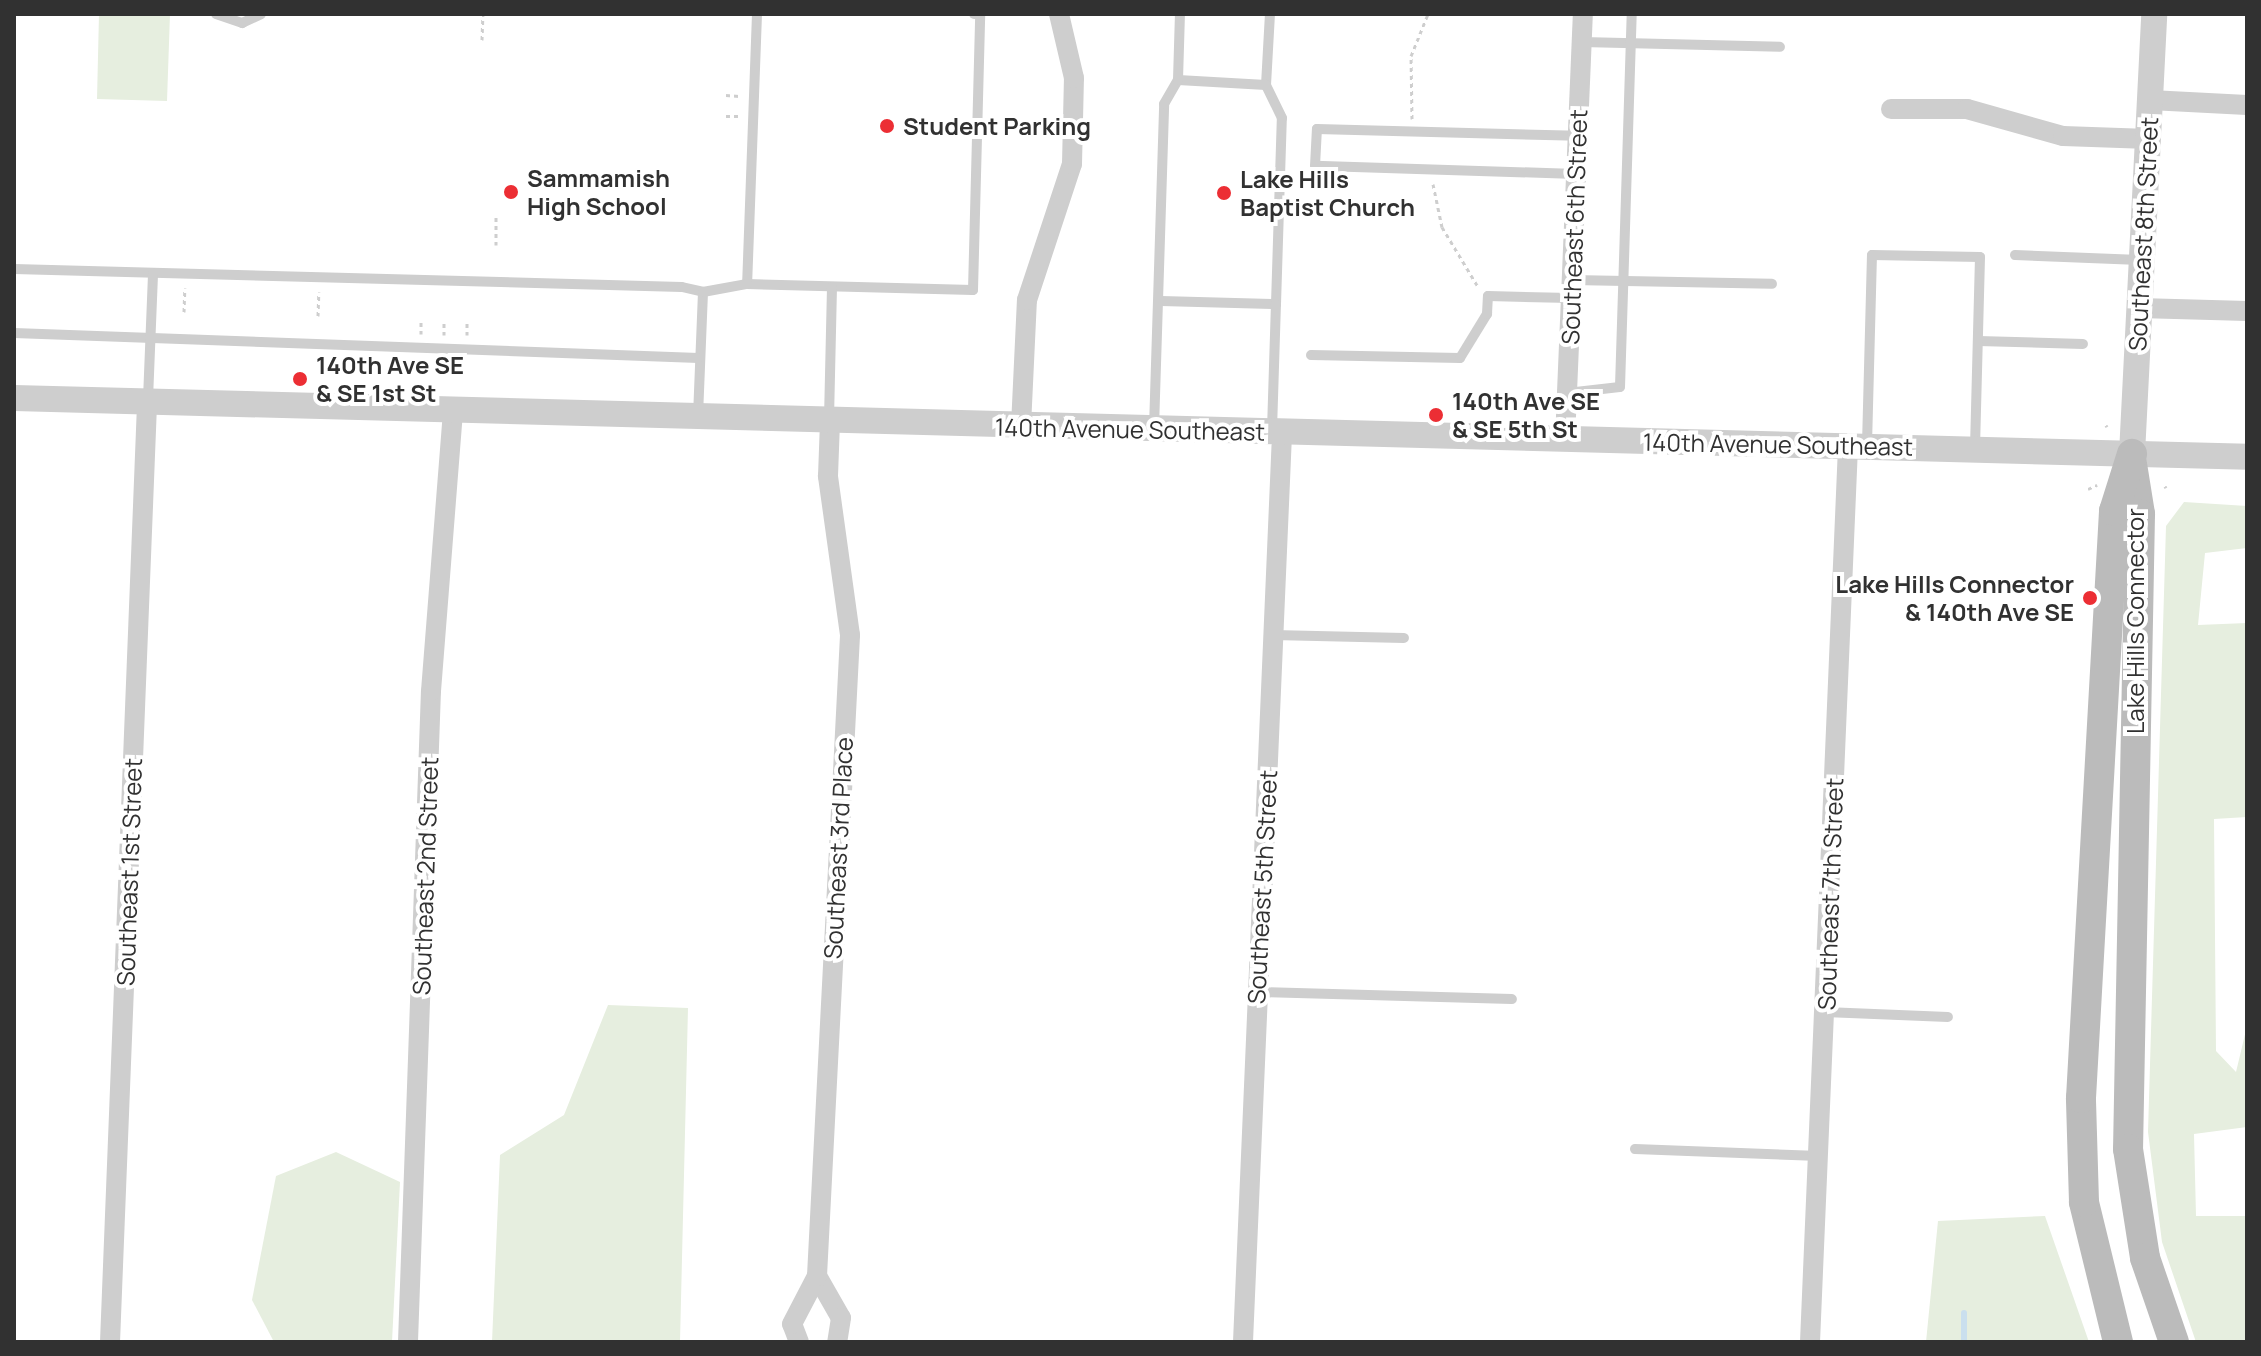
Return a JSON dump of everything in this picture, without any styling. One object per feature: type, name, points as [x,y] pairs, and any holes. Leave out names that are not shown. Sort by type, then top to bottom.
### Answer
[{"type":"main road","name":"Lake Hills Connector","points":[[2118,1342],[2084,1202],[2081,1098],[2114,511],[2132,454]]},
{"type":"main road","name":"Lake Hills Connector","points":[[2132,454],[2140,514],[2128,1149],[2145,1258],[2174,1342]]},
{"type":"street","points":[[1021,426],[1027,300],[1072,164],[1074,78],[1059,14]]},
{"type":"street","name":"Southeast 6th Street","points":[[1565,440],[1583,14]]},
{"type":"street","name":"Southeast 8th Street","points":[[2132,454],[2154,14]]},
{"type":"street","points":[[2150,100],[2247,105]]},
{"type":"street","points":[[1891,109],[1967,109],[2063,136],[2149,139]]},
{"type":"street","points":[[2139,308],[2247,311]]},
{"type":"street","name":"140th Avenue Southeast","points":[[14,398],[2247,457]]},
{"type":"street","name":"Southeast 1st Street","points":[[110,1342],[147,403]]},
{"type":"street","name":"Southeast 2nd Street","points":[[408,1342],[431,691],[453,411]]},
{"type":"street","name":"Southeast 3rd Place","points":[[799,1342],[792,1324],[817,1276],[850,635],[828,476],[830,421]]},
{"type":"street","name":"Southeast 5th Street","points":[[1243,1342],[1273,635],[1277,433]]},
{"type":"street","name":"Southeast 7th Street","points":[[1810,1342],[1857,446]]},
{"type":"street","points":[[817,1276],[841,1318],[837,1342]]},
{"type":"lane","points":[[216,14],[242,23],[261,14]]},
{"type":"lane","points":[[747,284],[757,14]]},
{"type":"lane","points":[[14,269],[703,292],[747,284],[973,290],[980,14],[974,14]]},
{"type":"lane","points":[[1154,430],[1161,301],[1164,104],[1178,80],[1180,14]]},
{"type":"lane","points":[[1270,14],[1266,85],[1282,118],[1276,304],[1277,433]]},
{"type":"lane","points":[[1567,393],[1620,387],[1632,14]]},
{"type":"lane","points":[[1582,42],[1780,47]]},
{"type":"lane","points":[[1178,80],[1266,85]]},
{"type":"lane","points":[[1576,174],[1315,166],[1317,129],[1577,136]]},
{"type":"lane","points":[[1857,446],[1872,255],[1980,257],[1975,449]]},
{"type":"lane","points":[[2015,255],[2141,260]]},
{"type":"lane","points":[[147,403],[153,273]]},
{"type":"lane","points":[[1311,355],[1460,358],[1487,314],[1488,296],[1571,289],[1623,280],[1772,284]]},
{"type":"lane","points":[[830,421],[832,287]]},
{"type":"lane","points":[[698,418],[703,292]]},
{"type":"lane","points":[[1161,301],[1276,304]]},
{"type":"lane","points":[[14,333],[699,358]]},
{"type":"lane","points":[[1978,341],[2083,344]]},
{"type":"lane","points":[[1273,635],[1404,638]]},
{"type":"lane","points":[[1257,992],[1512,999]]},
{"type":"lane","points":[[1825,1012],[1948,1017]]},
{"type":"lane","points":[[1635,1149],[1819,1156]]},
{"type":"path","points":[[482,40],[483,14]]},
{"type":"path","points":[[1412,131],[1411,56],[1428,14]]},
{"type":"path","points":[[726,95],[742,96]]},
{"type":"path","points":[[726,116],[741,116]]},
{"type":"path","points":[[1434,170],[1442,227],[1466,274],[1488,296]]},
{"type":"path","points":[[496,214],[496,245]]},
{"type":"path","points":[[184,312],[185,284]]},
{"type":"path","points":[[318,316],[319,288]]},
{"type":"path","points":[[421,322],[421,338]]},
{"type":"path","points":[[444,322],[444,339]]},
{"type":"path","points":[[467,323],[467,340]]},
{"type":"path","points":[[2088,489],[2097,485]]},
{"type":"green space","points":[[99,14],[170,14],[167,101],[97,99]]},
{"type":"green space","points":[[2184,502],[2247,506],[2247,548],[2205,553],[2198,625],[2247,623],[2247,817],[2214,819],[2216,1051],[2236,1072],[2247,1026],[2247,1127],[2194,1134],[2196,1216],[2247,1216],[2247,1342],[2196,1342],[2162,1242],[2148,1132],[2166,526]]},
{"type":"green space","points":[[608,1005],[688,1008],[680,1342],[492,1342],[500,1155],[564,1115]]},
{"type":"green space","points":[[336,1152],[400,1182],[392,1342],[274,1342],[252,1300],[276,1176]]},
{"type":"green space","points":[[2045,1216],[2089,1342],[1926,1342],[1938,1221]]},
{"type":"waterway","points":[[1964,1313],[1964,1342]]},
{"type":"place","name":"Student Parking","points":[[887,126]]},
{"type":"place","name":"Sammamish High School","points":[[511,192]]},
{"type":"place","name":"Lake Hills Baptist Church","points":[[1224,193]]},
{"type":"place","name":"140th Ave SE & SE 1st St","points":[[300,379]]},
{"type":"place","name":"140th Ave SE & SE 5th St","points":[[1436,415]]},
{"type":"place","name":"Lake Hills Connector & 140th Ave SE","points":[[2090,598]]}]
